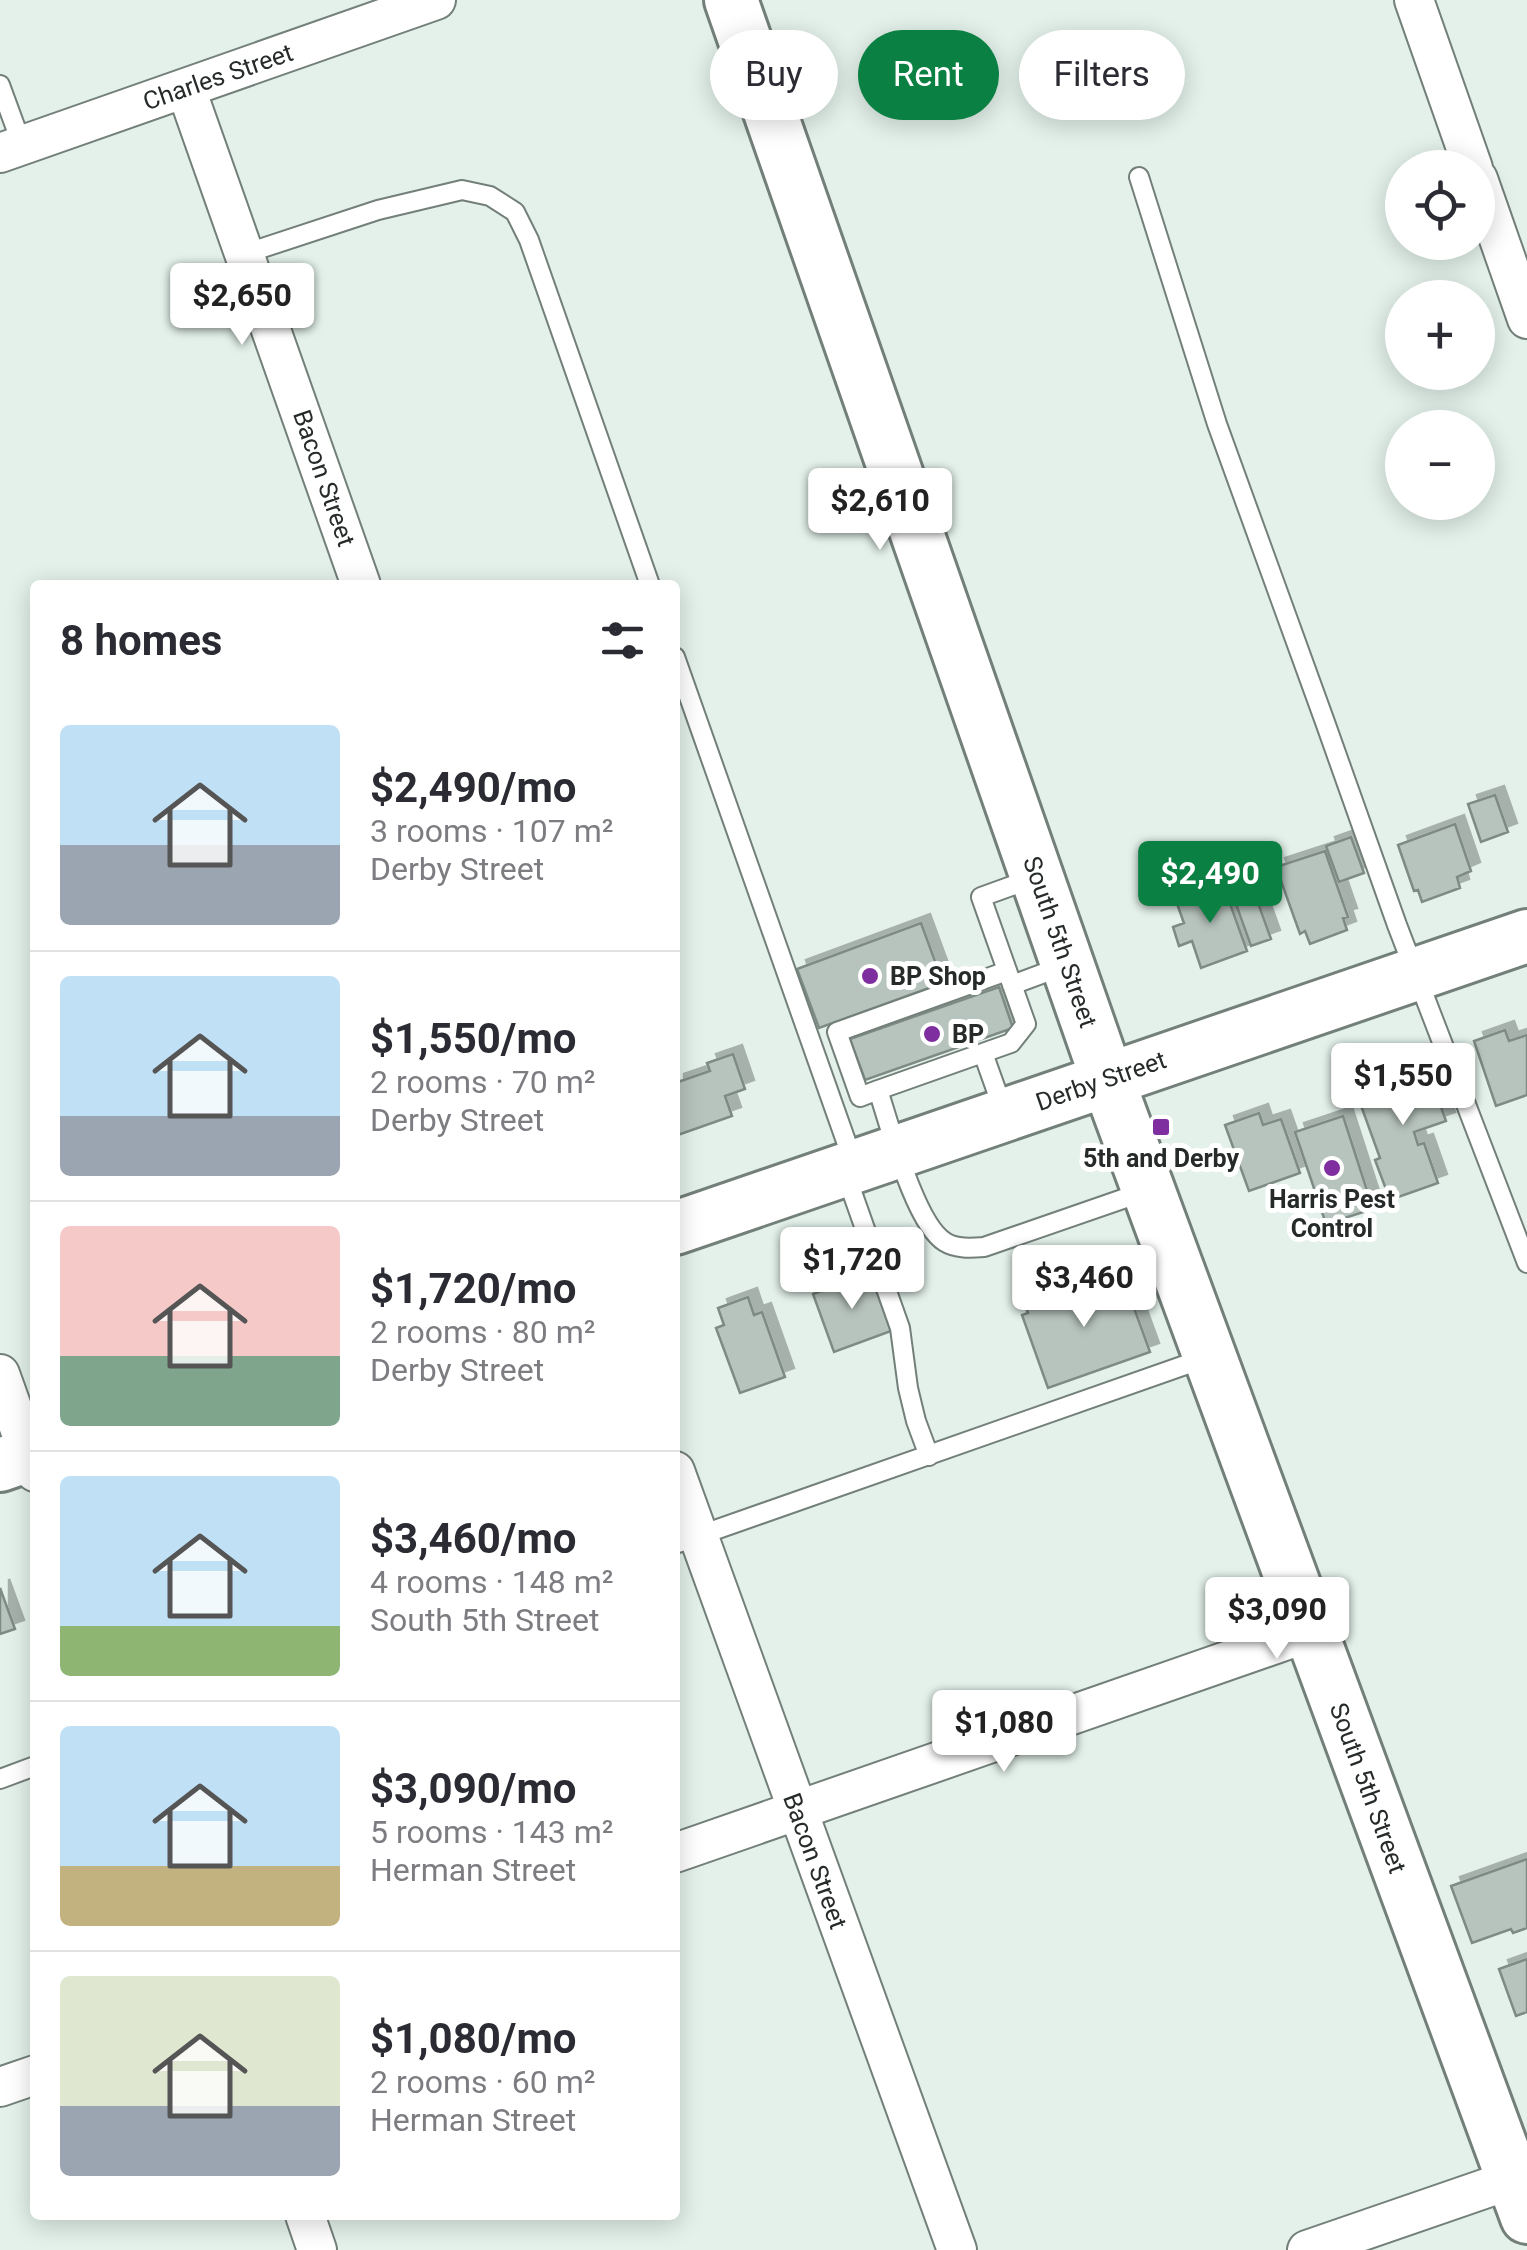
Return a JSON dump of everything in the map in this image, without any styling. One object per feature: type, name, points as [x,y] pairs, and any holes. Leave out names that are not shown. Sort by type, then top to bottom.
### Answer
[{"type":"street","name":"Charles Street","points":[[11,149],[436,0]]},
{"type":"street","name":"South 5th Street","points":[[731,0],[1107,1078],[1523,2206]]},
{"type":"street","points":[[1414,0],[1467,150]]},
{"type":"street","name":"Bacon Street","points":[[186,89],[359,580]]},
{"type":"street","points":[[1495,227],[1527,318]]},
{"type":"street","name":"Derby Street","points":[[680,1226],[1527,936]]},
{"type":"street","points":[[0,1374],[25,1461]]},
{"type":"street","name":"Bacon Street","points":[[680,1500],[687,1540],[797,1812],[957,2250]]},
{"type":"street","points":[[680,1852],[1310,1632]]},
{"type":"street","points":[[0,2087],[30,2077]]},
{"type":"street","points":[[1307,2250],[1523,2206]]},
{"type":"street","points":[[307,2220],[317,2250]]},
{"type":"lane","points":[[0,85],[11,149]]},
{"type":"lane","points":[[1139,177],[1216,424],[1415,974],[1527,1263]]},
{"type":"lane","points":[[244,254],[378,210],[462,190],[490,196],[514,212],[528,240],[648,580]]},
{"type":"lane","points":[[680,670],[866,1162],[900,1328],[908,1388],[928,1456]]},
{"type":"lane","points":[[1037,877],[981,897],[1009,978],[1026,1024],[1010,1044],[860,1097],[838,1032],[1009,978],[1068,965]]},
{"type":"lane","points":[[984,1053],[1005,1114]]},
{"type":"lane","points":[[866,1162],[878,1090]]},
{"type":"lane","points":[[866,1162],[916,1200],[931,1230],[946,1243],[964,1248],[984,1248],[1148,1190]]},
{"type":"lane","points":[[687,1540],[1209,1357]]},
{"type":"lane","points":[[0,1779],[30,1768]]},
{"type":"building","points":[[1495,795],[1508,832],[1481,842],[1468,804]]},
{"type":"building","points":[[1455,824],[1471,871],[1457,877],[1460,888],[1422,902],[1418,890],[1414,891],[1398,845]]},
{"type":"building","points":[[1351,837],[1364,873],[1339,882],[1326,846]]},
{"type":"building","points":[[1325,851],[1348,917],[1343,918],[1347,930],[1310,944],[1305,931],[1300,934],[1276,867]]},
{"type":"building","points":[[1247,872],[1271,939],[1251,946],[1227,879]]},
{"type":"building","points":[[1223,884],[1247,951],[1201,968],[1192,941],[1179,946],[1173,927],[1184,923],[1176,901]]},
{"type":"building","name":"BP Shop","points":[[921,923],[943,983],[819,1028],[797,969]]},
{"type":"building","name":"BP","points":[[999,987],[1013,1028],[865,1080],[850,1039]]},
{"type":"building","points":[[1505,1030],[1509,1041],[1527,1035],[1527,1095],[1496,1106],[1474,1041]]},
{"type":"building","points":[[733,1054],[745,1089],[725,1096],[732,1116],[680,1134],[680,1081],[710,1071],[707,1063]]},
{"type":"building","points":[[1406,1064],[1410,1074],[1427,1068],[1446,1121],[1414,1132],[1418,1145],[1424,1143],[1438,1183],[1390,1200],[1359,1100],[1376,1094],[1370,1077]]},
{"type":"building","points":[[1259,1113],[1263,1125],[1281,1119],[1300,1173],[1249,1191],[1225,1125]]},
{"type":"building","points":[[1343,1116],[1373,1209],[1326,1224],[1295,1132]]},
{"type":"building","points":[[1115,1272],[1119,1285],[1125,1283],[1150,1352],[1048,1388],[1022,1315],[1028,1313],[1025,1304]]},
{"type":"building","points":[[870,1273],[891,1331],[834,1352],[813,1294]]},
{"type":"building","points":[[748,1297],[754,1315],[762,1312],[785,1377],[740,1393],[716,1328],[724,1325],[718,1308]]},
{"type":"building","points":[[0,1588],[15,1629],[0,1634]]},
{"type":"building","points":[[1527,1859],[1527,1928],[1513,1933],[1511,1929],[1472,1943],[1451,1886]]},
{"type":"building","points":[[1527,1959],[1527,2012],[1516,2016],[1499,1969]]},
{"type":"place","name":"BP Shop","points":[[870,976]]},
{"type":"place","name":"BP","points":[[932,1034]]},
{"type":"place","name":"5th and Derby","points":[[1161,1127]]},
{"type":"place","name":"Harris Pest Control","points":[[1332,1168]]}]
